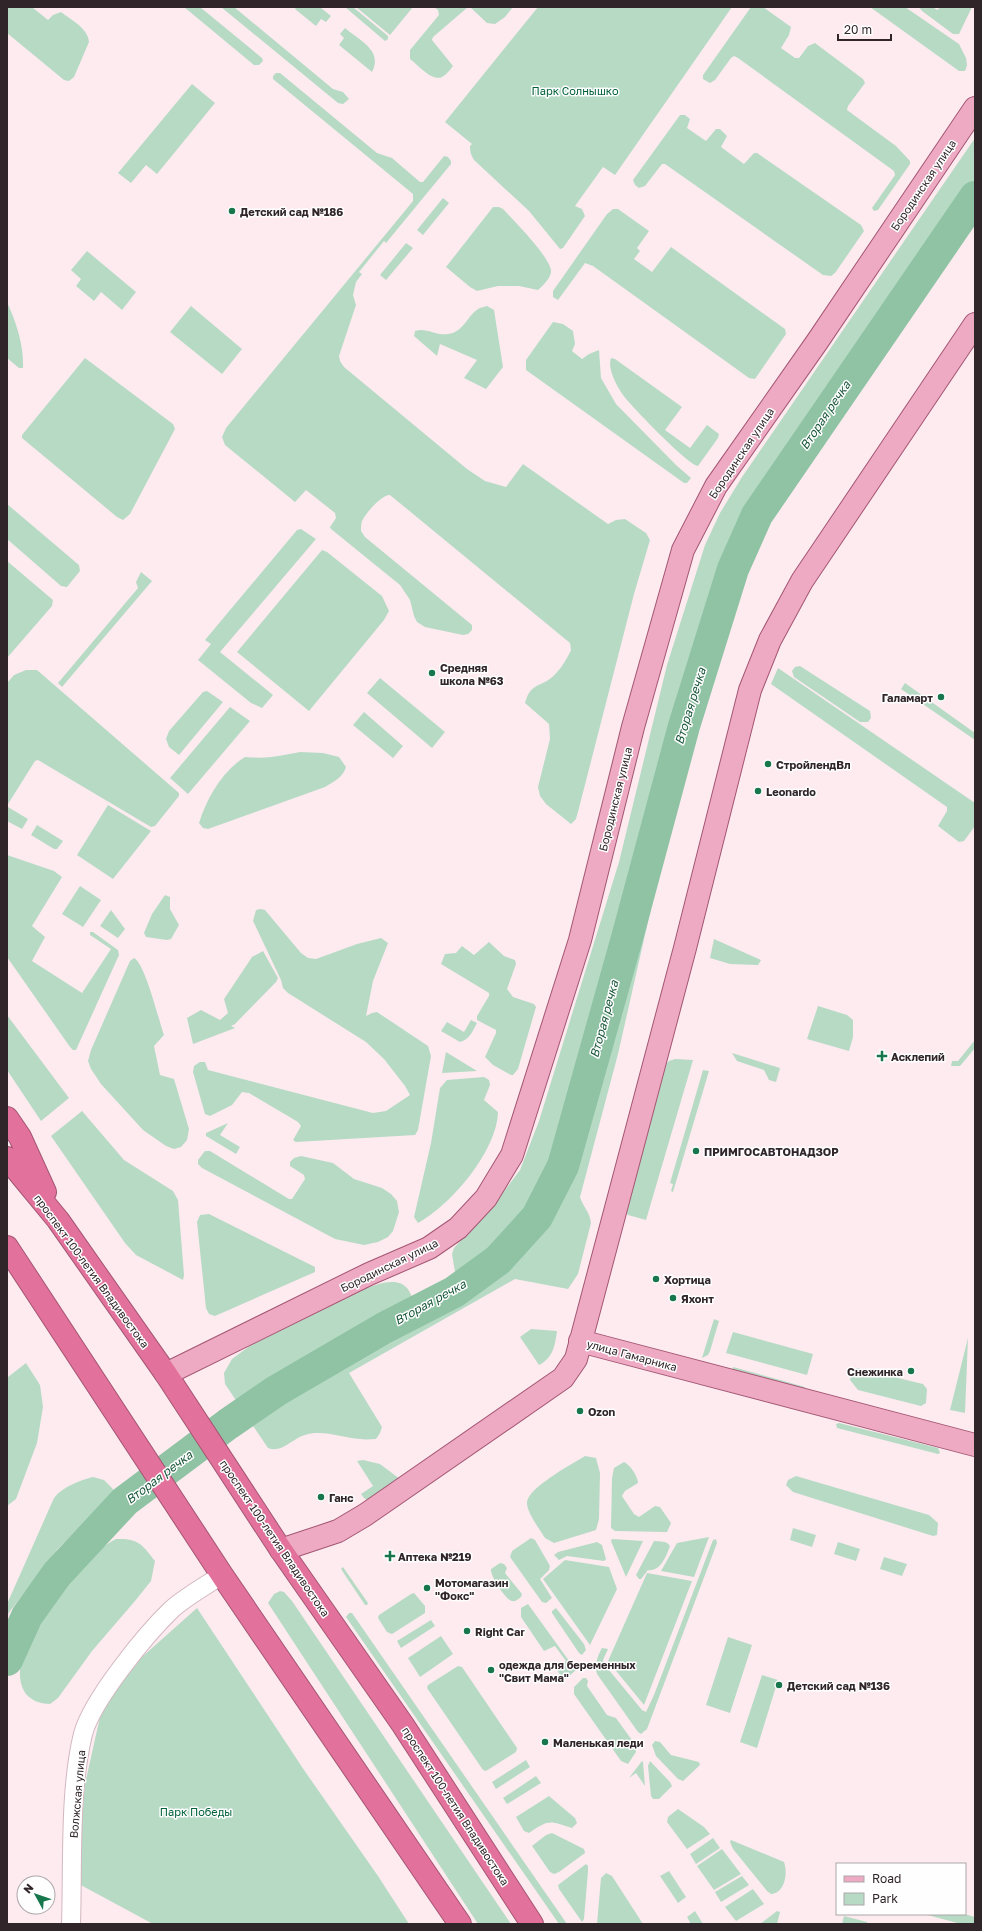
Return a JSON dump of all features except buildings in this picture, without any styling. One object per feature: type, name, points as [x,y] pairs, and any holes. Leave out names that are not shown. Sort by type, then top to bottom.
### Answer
[{"type":"highway","points":[[7,1118],[20,1137],[58,1220]]},
{"type":"highway","name":"проспект 100-летия Владивостока","points":[[7,1158],[58,1220],[171,1382],[281,1550],[403,1725],[532,1924]]},
{"type":"highway","points":[[8,1250],[222,1575],[460,1924]]},
{"type":"main road","name":"Бородинская улица","points":[[171,1382],[369,1274],[429,1248],[458,1228],[486,1198],[512,1155],[580,940],[633,727],[684,550],[716,486],[817,342],[975,108]]},
{"type":"main road","points":[[580,1341],[685,948],[750,690],[770,640],[806,575],[975,324]]},
{"type":"main road","name":"улица Гамарника","points":[[281,1550],[338,1531],[365,1515],[563,1378],[576,1359],[580,1341],[975,1445]]},
{"type":"street","name":"Волжская улица","points":[[71,1924],[74,1806],[78,1765],[84,1733],[95,1707],[116,1676],[147,1637],[172,1609],[222,1575]]},
{"type":"green space","points":[[7,7],[32,7],[48,20],[53,15],[61,12],[82,28],[88,37],[89,42],[74,77],[69,81],[64,80],[7,33]]},
{"type":"green space","points":[[184,7],[200,7],[262,58],[263,61],[259,65],[254,65]]},
{"type":"green space","points":[[221,7],[234,7],[333,89],[343,92],[349,99],[343,104],[338,103]]},
{"type":"green space","points":[[296,7],[320,7],[331,16],[326,22],[321,19],[316,26],[295,9]]},
{"type":"green space","points":[[345,7],[353,7],[388,36],[388,39],[385,41]]},
{"type":"green space","points":[[356,7],[413,7],[390,35]]},
{"type":"green space","points":[[434,7],[468,7],[433,37],[432,40],[453,66],[445,75],[438,78],[429,75],[410,59],[410,50],[439,15],[438,10]]},
{"type":"green space","points":[[470,7],[513,7],[505,17],[495,24],[487,23]]},
{"type":"green space","name":"Парк Солнышко","points":[[538,7],[732,7],[615,175],[603,167],[575,206],[582,209],[585,216],[563,248],[560,249],[529,211],[474,160],[470,150],[470,146],[472,144],[445,122]]},
{"type":"green space","points":[[751,7],[763,7],[791,27],[789,35],[781,48],[795,58],[799,58],[808,46],[815,43],[863,79],[865,83],[848,106],[847,110],[896,146],[910,161],[910,164],[878,210],[874,211],[872,208],[895,175],[894,171],[734,56],[715,80],[710,83],[703,79],[703,75]]},
{"type":"green space","points":[[870,7],[905,7],[959,44],[966,58],[967,65],[965,71],[959,71]]},
{"type":"green space","points":[[919,7],[933,7],[937,10],[941,7],[972,7],[959,34],[953,34],[922,11]]},
{"type":"green space","points":[[345,28],[363,42],[372,52],[375,58],[375,64],[372,72],[339,45],[344,38],[340,34]]},
{"type":"green space","points":[[276,73],[280,73],[377,153],[392,158],[420,182],[423,182],[444,156],[448,157],[451,161],[451,164],[386,243],[384,241],[359,272],[362,274],[356,282],[353,295],[356,305],[339,356],[344,367],[467,469],[485,481],[506,487],[523,464],[608,524],[616,520],[625,519],[646,533],[650,540],[634,594],[576,819],[571,824],[546,804],[540,796],[538,787],[550,739],[549,724],[525,703],[532,689],[551,678],[560,669],[571,650],[570,643],[390,495],[386,496],[374,505],[362,521],[361,531],[365,537],[472,625],[472,630],[468,634],[463,635],[425,627],[417,622],[410,600],[400,585],[331,529],[330,527],[336,518],[335,513],[306,490],[295,502],[225,445],[222,437],[226,428],[413,201],[413,194],[273,79],[273,76]]},
{"type":"green space","points":[[192,84],[215,103],[157,174],[146,165],[131,183],[118,173]]},
{"type":"green space","points":[[680,115],[685,115],[690,119],[687,128],[706,141],[716,129],[720,129],[727,136],[721,147],[744,164],[754,153],[757,153],[861,225],[864,231],[835,273],[831,276],[823,275],[665,164],[662,164],[645,186],[639,188],[635,185],[633,180]]},
{"type":"green space","points":[[975,138],[975,222],[810,460],[776,512],[749,558],[728,614],[712,664],[694,732],[650,913],[618,1054],[580,1197],[591,1223],[578,1274],[568,1289],[515,1279],[349,1373],[382,1427],[376,1439],[362,1439],[325,1433],[312,1433],[300,1437],[278,1449],[268,1448],[225,1384],[224,1373],[232,1359],[251,1345],[371,1286],[387,1282],[398,1283],[407,1288],[416,1301],[453,1282],[456,1278],[452,1254],[454,1248],[496,1202],[520,1170],[539,1121],[619,862],[667,665],[705,545],[720,513],[742,477]]},
{"type":"green space","points":[[443,198],[449,203],[423,235],[417,230]]},
{"type":"green space","points":[[493,207],[503,209],[530,238],[549,264],[551,270],[550,276],[545,284],[538,290],[519,286],[498,286],[477,291],[446,267]]},
{"type":"green space","points":[[613,209],[618,209],[649,231],[637,248],[640,251],[634,259],[652,272],[671,247],[785,329],[786,334],[755,379],[749,378],[593,266],[585,263],[558,300],[553,297],[553,291],[607,214]]},
{"type":"green space","points":[[406,243],[413,248],[386,280],[380,275]]},
{"type":"green space","points":[[87,251],[136,292],[122,310],[101,292],[94,301],[76,286],[81,279],[71,270]]},
{"type":"green space","points":[[7,302],[19,334],[23,368],[19,368],[7,358]]},
{"type":"green space","points":[[191,306],[242,349],[222,374],[170,332]]},
{"type":"green space","points":[[487,306],[494,310],[503,367],[486,389],[464,378],[477,360],[440,344],[437,356],[414,336],[415,331],[419,330],[439,334],[453,333],[462,327],[479,308]]},
{"type":"green space","points":[[553,322],[563,324],[573,331],[575,344],[572,351],[582,359],[599,350],[601,378],[616,404],[676,465],[691,478],[687,483],[684,483],[526,370],[526,360]]},
{"type":"green space","points":[[85,358],[173,424],[175,429],[130,514],[123,520],[117,517],[22,438],[22,435]]},
{"type":"green space","points":[[611,358],[615,359],[682,407],[665,430],[690,448],[707,425],[719,434],[718,438],[698,466],[692,463],[672,446],[647,422],[623,395],[611,372]]},
{"type":"green space","points":[[7,504],[79,565],[80,571],[67,587],[61,586],[7,539]]},
{"type":"green space","points":[[301,529],[316,539],[220,652],[273,695],[262,708],[251,703],[198,660],[211,644],[205,640],[297,530]]},
{"type":"green space","points":[[322,550],[327,552],[382,596],[389,611],[384,620],[309,711],[237,652]]},
{"type":"green space","points":[[7,561],[53,600],[52,606],[7,658]]},
{"type":"green space","points":[[141,572],[152,581],[62,687],[58,683],[138,588],[136,582]]},
{"type":"green space","points":[[800,666],[870,711],[871,718],[868,722],[860,722],[794,677],[792,671],[795,667]]},
{"type":"green space","points":[[778,668],[975,803],[975,826],[964,841],[959,842],[938,826],[947,811],[947,807],[771,684]]},
{"type":"green space","points":[[26,670],[37,670],[179,793],[179,796],[155,826],[151,827],[38,760],[35,761],[8,804],[8,807],[28,819],[22,829],[7,821],[7,683],[14,675]]},
{"type":"green space","points":[[380,678],[445,732],[432,748],[367,693]]},
{"type":"green space","points":[[905,683],[975,733],[975,740],[901,689]]},
{"type":"green space","points":[[207,691],[223,702],[179,755],[169,747],[166,739],[169,731],[203,692]]},
{"type":"green space","points":[[230,707],[250,721],[188,794],[170,778]]},
{"type":"green space","points":[[364,712],[403,746],[393,758],[353,725]]},
{"type":"green space","points":[[300,752],[323,753],[339,757],[346,767],[345,770],[341,776],[325,787],[208,829],[203,828],[199,823],[206,804],[222,777],[245,757],[253,758],[279,756]]},
{"type":"green space","points":[[108,805],[151,831],[113,879],[77,855]]},
{"type":"green space","points":[[37,825],[63,841],[57,849],[54,849],[31,835]]},
{"type":"green space","points":[[7,855],[54,871],[62,877],[32,926],[45,937],[32,961],[82,993],[111,949],[90,935],[90,932],[93,932],[118,950],[119,955],[76,1050],[73,1050],[70,1047],[7,957]]},
{"type":"green space","points":[[80,886],[101,900],[83,927],[62,914]]},
{"type":"green space","points":[[165,895],[170,897],[170,909],[179,925],[171,939],[167,940],[146,937],[144,933],[152,914]]},
{"type":"green space","points":[[111,910],[125,929],[118,938],[100,926]]},
{"type":"green space","points":[[256,910],[265,910],[301,953],[308,958],[316,959],[357,944],[381,938],[388,943],[373,981],[366,1016],[377,1012],[428,1046],[431,1056],[418,1130],[415,1135],[296,1142],[293,1140],[301,1126],[298,1122],[249,1093],[242,1092],[232,1105],[210,1116],[205,1114],[193,1072],[194,1066],[200,1062],[205,1062],[208,1070],[373,1113],[386,1111],[410,1095],[405,1086],[384,1059],[366,1042],[288,993],[283,988],[281,980],[253,921]]},
{"type":"green space","points":[[714,939],[761,960],[758,965],[730,964],[710,958]]},
{"type":"green space","points":[[489,942],[504,956],[515,960],[516,964],[507,989],[513,997],[534,1004],[536,1007],[518,1069],[513,1075],[493,1065],[485,1057],[496,1030],[477,1020],[477,1016],[489,996],[489,993],[441,964],[445,954],[456,953],[462,946],[474,955]]},
{"type":"green space","points":[[263,951],[278,978],[276,982],[235,1024],[231,1026],[235,1028],[193,1044],[187,1018],[201,1010],[220,1020],[228,1013],[224,999],[252,957]]},
{"type":"green space","points":[[134,958],[143,970],[164,1035],[154,1046],[160,1075],[174,1079],[189,1129],[187,1140],[181,1147],[174,1149],[166,1146],[143,1130],[101,1084],[91,1069],[88,1061],[91,1050],[130,961]]},
{"type":"green space","points":[[818,1006],[847,1015],[853,1020],[853,1037],[849,1051],[807,1039]]},
{"type":"green space","points":[[7,1015],[69,1098],[41,1121],[7,1070]]},
{"type":"green space","points":[[471,1020],[477,1023],[472,1032],[463,1041],[460,1042],[441,1031],[447,1022],[464,1032]]},
{"type":"green space","points":[[975,1040],[975,1048],[960,1066],[951,1066],[952,1061],[958,1061]]},
{"type":"green space","points":[[446,1052],[477,1071],[442,1073]]},
{"type":"green space","points":[[732,1053],[780,1068],[776,1082],[769,1080],[764,1070],[737,1061]]},
{"type":"green space","points":[[675,1059],[693,1060],[646,1220],[628,1215],[626,1212],[665,1065],[669,1061]]},
{"type":"green space","points":[[703,1070],[709,1071],[673,1192],[671,1191],[673,1184],[670,1183]]},
{"type":"green space","points":[[484,1077],[489,1080],[490,1085],[484,1100],[498,1112],[496,1127],[490,1143],[481,1160],[458,1190],[431,1215],[418,1223],[414,1217],[431,1143],[440,1088],[447,1080]]},
{"type":"green space","points":[[82,1111],[124,1160],[173,1191],[178,1200],[184,1275],[183,1280],[136,1255],[125,1243],[51,1136]]},
{"type":"green space","points":[[228,1123],[220,1135],[240,1147],[236,1154],[206,1136],[206,1133]]},
{"type":"green space","points":[[205,1151],[210,1151],[289,1199],[292,1199],[305,1179],[304,1175],[290,1166],[290,1162],[294,1158],[301,1156],[333,1163],[354,1179],[382,1188],[391,1194],[397,1201],[399,1212],[393,1231],[388,1237],[378,1242],[364,1245],[335,1239],[202,1168],[198,1164],[198,1160]]},
{"type":"green space","points":[[209,1214],[315,1267],[315,1272],[215,1316],[209,1314],[206,1308],[197,1222],[200,1215]]},
{"type":"green space","points":[[714,1319],[719,1321],[710,1351],[708,1355],[702,1358]]},
{"type":"green space","points":[[531,1329],[557,1331],[554,1347],[550,1355],[539,1365],[520,1337]]},
{"type":"green space","points":[[733,1332],[813,1354],[807,1375],[726,1353]]},
{"type":"green space","points":[[968,1338],[965,1413],[950,1410]]},
{"type":"green space","points":[[26,1363],[40,1385],[43,1407],[37,1443],[16,1499],[7,1506],[8,1377]]},
{"type":"green space","points":[[733,1367],[805,1387],[804,1391],[732,1371]]},
{"type":"green space","points":[[857,1368],[923,1384],[927,1389],[926,1403],[921,1406],[858,1390],[850,1380],[852,1370]]},
{"type":"green space","points":[[839,1423],[938,1448],[940,1453],[938,1454],[837,1428],[836,1424]]},
{"type":"green space","points":[[585,1456],[596,1458],[600,1473],[599,1519],[596,1530],[554,1543],[545,1538],[531,1515],[527,1502],[535,1490],[543,1483],[561,1470]]},
{"type":"green space","points":[[363,1460],[380,1464],[400,1479],[369,1501],[361,1494],[373,1486],[357,1461]]},
{"type":"green space","points":[[624,1462],[637,1477],[638,1483],[625,1491],[622,1496],[634,1514],[639,1517],[655,1506],[660,1507],[671,1523],[667,1532],[615,1531],[611,1528],[612,1478],[614,1468]]},
{"type":"green space","points":[[796,1476],[929,1515],[938,1523],[937,1535],[933,1536],[793,1492],[786,1485],[788,1480]]},
{"type":"green space","points":[[93,1477],[104,1480],[114,1490],[113,1493],[57,1550],[7,1615],[7,1604],[54,1498],[67,1487]]},
{"type":"green space","points":[[793,1528],[816,1535],[812,1547],[790,1540]]},
{"type":"green space","points":[[709,1537],[694,1577],[661,1571],[677,1543]]},
{"type":"green space","points":[[531,1538],[535,1540],[550,1566],[549,1570],[540,1579],[552,1598],[546,1603],[542,1602],[510,1557],[512,1551]]},
{"type":"green space","points":[[116,1539],[135,1541],[147,1550],[155,1561],[151,1581],[92,1651],[58,1698],[50,1704],[35,1701],[24,1691],[20,1672],[22,1657],[33,1635],[80,1569],[97,1552]]},
{"type":"green space","points":[[612,1539],[643,1541],[626,1577],[611,1541]]},
{"type":"green space","points":[[716,1539],[717,1543],[647,1729],[641,1734],[638,1732],[597,1674],[596,1664],[598,1657],[602,1648],[608,1649],[603,1660],[604,1664],[642,1710],[646,1712],[654,1695],[713,1540]]},
{"type":"green space","points":[[654,1541],[667,1543],[670,1546],[662,1563],[656,1569],[648,1570],[641,1579],[639,1579],[636,1575]]},
{"type":"green space","points":[[597,1542],[602,1545],[606,1559],[604,1561],[567,1556],[559,1560],[554,1555],[558,1552]]},
{"type":"green space","points":[[838,1542],[860,1549],[856,1561],[834,1554]]},
{"type":"green space","points":[[884,1557],[907,1564],[902,1576],[880,1569]]},
{"type":"green space","points":[[565,1560],[609,1567],[617,1589],[590,1645],[543,1579]]},
{"type":"green space","points":[[500,1563],[504,1564],[507,1568],[505,1573],[522,1594],[516,1601],[509,1600],[506,1597],[493,1577],[491,1569]]},
{"type":"green space","points":[[343,1567],[368,1603],[367,1605],[365,1605],[341,1569]]},
{"type":"green space","points":[[647,1573],[692,1581],[644,1705],[608,1661]]},
{"type":"green space","points":[[280,1591],[284,1592],[292,1601],[511,1924],[478,1924],[268,1603],[274,1594]]},
{"type":"green space","points":[[414,1593],[425,1606],[425,1613],[392,1634],[387,1632],[378,1618],[379,1615]]},
{"type":"green space","points":[[528,1604],[572,1665],[576,1667],[577,1669],[566,1679],[561,1676],[557,1670],[566,1661],[555,1646],[544,1651],[521,1617],[521,1608]]},
{"type":"green space","name":"Парк Победы","points":[[197,1608],[304,1770],[378,1876],[409,1924],[153,1924],[77,1883],[85,1784],[102,1708],[142,1657]]},
{"type":"green space","points":[[556,1608],[584,1644],[586,1650],[582,1655],[579,1653],[552,1613],[552,1611]]},
{"type":"green space","points":[[349,1613],[352,1613],[567,1924],[559,1924],[346,1617]]},
{"type":"green space","points":[[431,1620],[435,1626],[401,1648],[397,1641]]},
{"type":"green space","points":[[441,1636],[453,1654],[420,1677],[408,1658]]},
{"type":"green space","points":[[728,1637],[752,1645],[730,1713],[706,1705]]},
{"type":"green space","points":[[458,1666],[462,1667],[517,1748],[516,1752],[486,1771],[483,1770],[427,1688],[428,1685]]},
{"type":"green space","points":[[762,1675],[778,1680],[757,1748],[740,1742]]},
{"type":"green space","points":[[583,1678],[586,1678],[588,1681],[587,1686],[607,1715],[616,1718],[634,1743],[636,1752],[628,1764],[621,1761],[574,1694],[574,1687]]},
{"type":"green space","points":[[655,1741],[660,1742],[671,1755],[699,1762],[700,1765],[683,1781],[678,1779],[656,1756],[652,1745]]},
{"type":"green space","points":[[526,1760],[530,1767],[496,1789],[492,1782]]},
{"type":"green space","points":[[642,1761],[645,1786],[636,1773],[629,1778]]},
{"type":"green space","points":[[650,1761],[672,1786],[659,1799],[653,1799],[651,1796],[648,1766]]},
{"type":"green space","points":[[536,1776],[541,1783],[507,1804],[503,1798]]},
{"type":"green space","points":[[549,1796],[575,1818],[577,1823],[572,1828],[554,1823],[546,1823],[529,1833],[524,1831],[516,1817]]},
{"type":"green space","points":[[678,1809],[704,1827],[710,1834],[687,1849],[667,1822],[668,1817]]},
{"type":"green space","points":[[552,1833],[584,1849],[585,1853],[554,1874],[550,1872],[532,1846],[546,1835]]},
{"type":"green space","points":[[713,1838],[720,1848],[696,1864],[690,1854]]},
{"type":"green space","points":[[731,1840],[784,1862],[786,1872],[784,1882],[780,1890],[771,1894],[767,1891],[733,1849],[730,1842]]},
{"type":"green space","points":[[722,1849],[741,1874],[714,1890],[697,1866]]},
{"type":"green space","points":[[586,1864],[588,1866],[588,1871],[584,1919],[582,1922],[559,1889],[558,1885]]},
{"type":"green space","points":[[669,1871],[686,1897],[678,1903],[660,1876]]},
{"type":"green space","points":[[606,1873],[612,1876],[643,1924],[597,1924],[601,1878]]},
{"type":"green space","points":[[742,1876],[749,1885],[721,1902],[715,1892]]},
{"type":"green space","points":[[753,1889],[764,1904],[736,1921],[725,1907]]},
{"type":"green space","points":[[695,1911],[703,1924],[691,1924],[687,1917]]},
{"type":"green space","points":[[777,1911],[780,1912],[777,1924],[760,1924]]},
{"type":"green space","points":[[928,1915],[966,1915],[975,1917],[975,1924],[961,1924]]},
{"type":"green space","points":[[844,1916],[867,1922],[867,1924],[842,1924]]},
{"type":"waterway","name":"Вторая речка","points":[[7,1660],[27,1616],[57,1574],[125,1501],[228,1424],[276,1391],[384,1328],[454,1292],[498,1260],[537,1217],[563,1166],[627,938],[684,726],[733,569],[757,515],[975,197]]},
{"type":"place","name":"Детский сад №186","points":[[232,211]]},
{"type":"place","name":"Средняя школа №63","points":[[432,673]]},
{"type":"place","name":"Галамарт","points":[[941,697]]},
{"type":"place","name":"СтройлендВл","points":[[768,764]]},
{"type":"place","name":"Leonardo","points":[[758,791]]},
{"type":"place","name":"Асклепий","points":[[882,1056]]},
{"type":"place","name":"ПРИМГОСАВТОНАДЗОР","points":[[696,1151]]},
{"type":"place","name":"Хортица","points":[[656,1279]]},
{"type":"place","name":"Яхонт","points":[[673,1298]]},
{"type":"place","name":"Снежинка","points":[[911,1371]]},
{"type":"place","name":"Ozon","points":[[580,1411]]},
{"type":"place","name":"Ганс","points":[[321,1497]]},
{"type":"place","name":"Аптека №219","points":[[390,1556]]},
{"type":"place","name":"Мотомагазин \"Фокс\"","points":[[427,1588]]},
{"type":"place","name":"Right Car","points":[[467,1631]]},
{"type":"place","name":"одежда для беременных \"Свит Мама\"","points":[[491,1670]]},
{"type":"place","name":"Детский сад №136","points":[[779,1685]]},
{"type":"place","name":"Маленькая леди","points":[[545,1742]]}]
